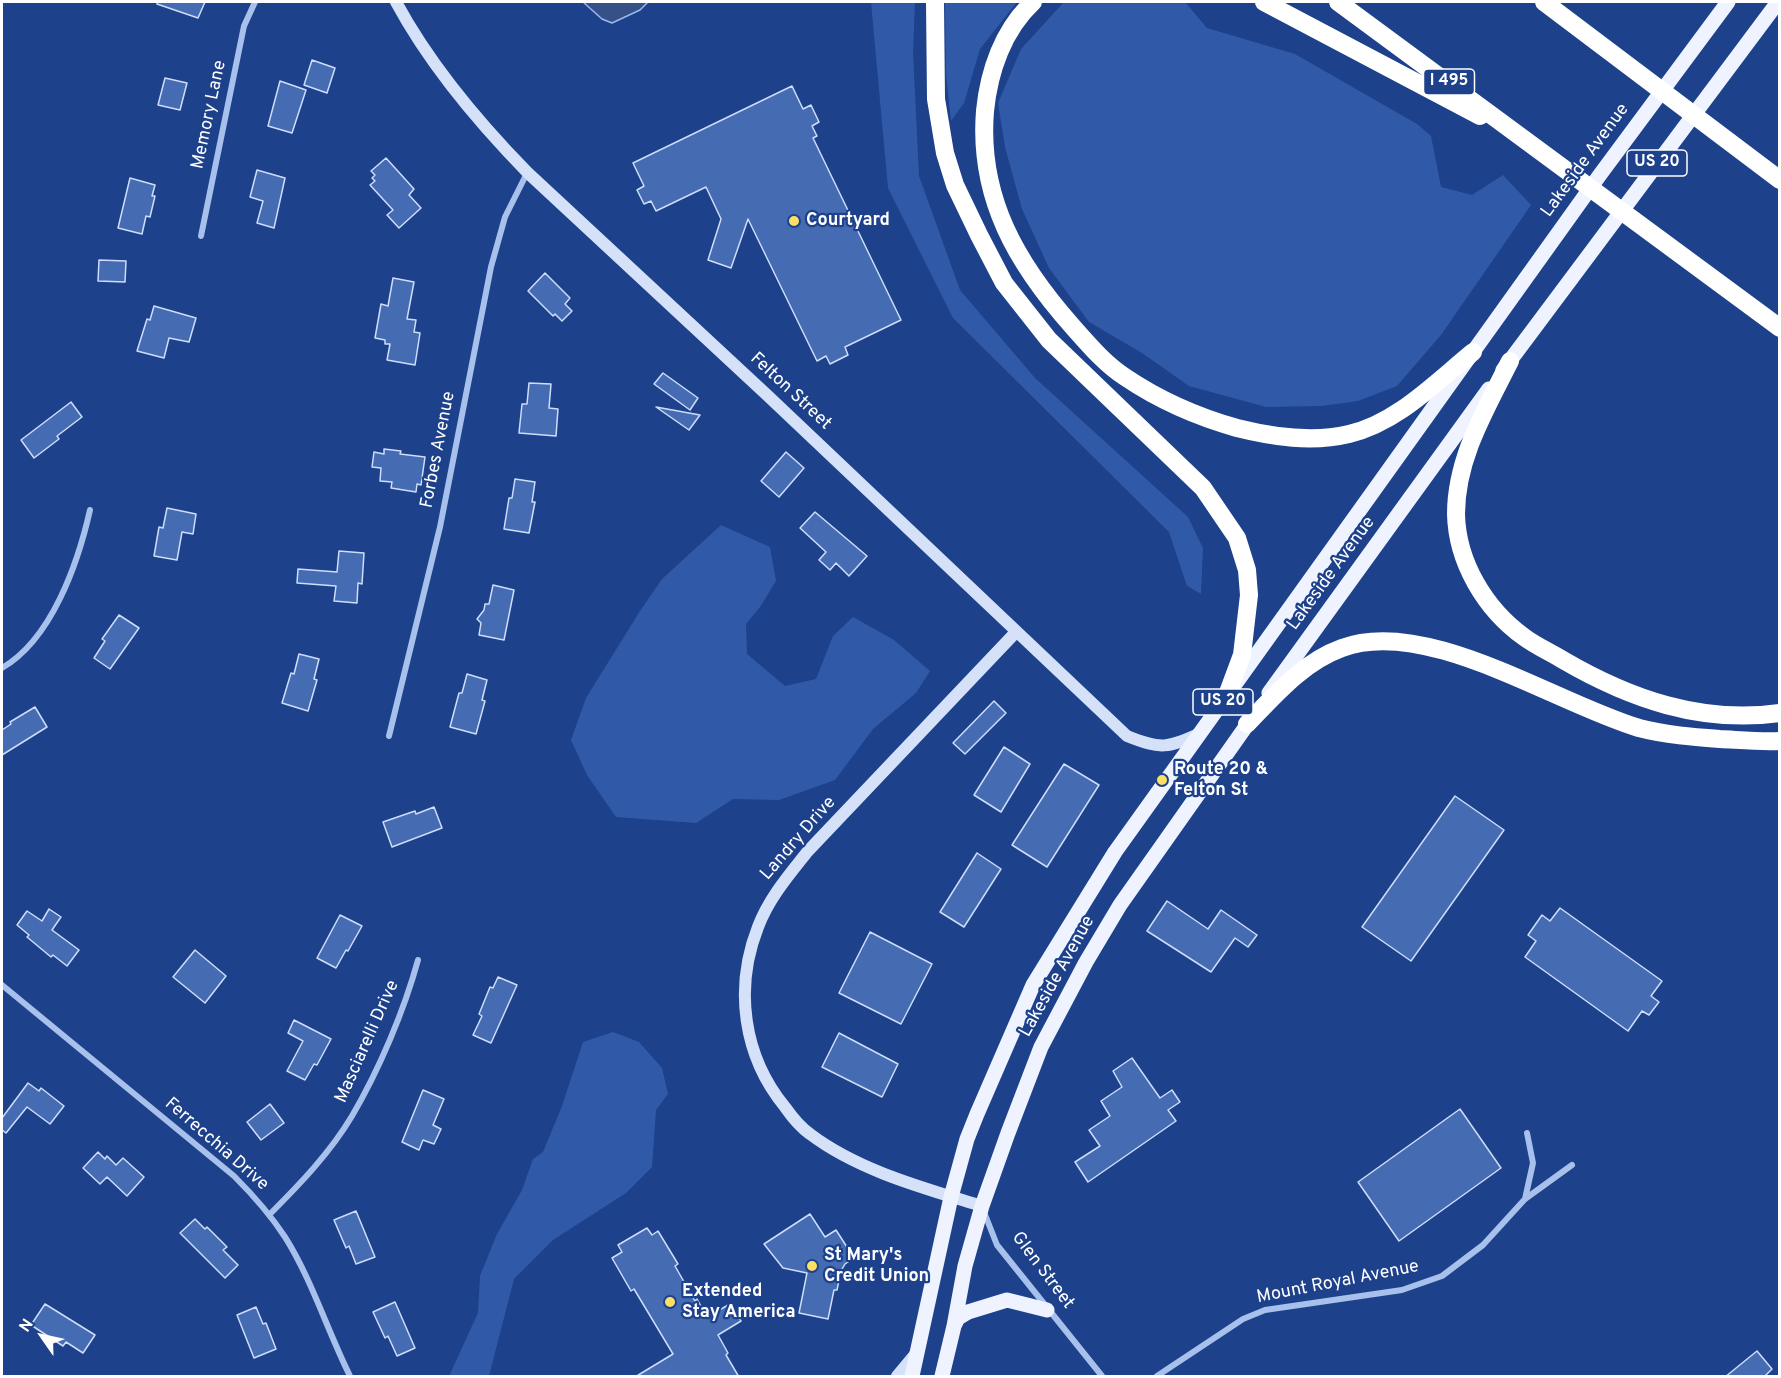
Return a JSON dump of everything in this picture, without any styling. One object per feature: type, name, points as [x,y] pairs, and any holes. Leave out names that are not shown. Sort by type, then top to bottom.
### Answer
[{"type":"highway","points":[[934,2],[936,99],[945,153],[956,185],[1004,283],[1048,340],[1203,488],[1237,538],[1247,570],[1249,595],[1242,655],[1226,698]]},
{"type":"highway","points":[[1034,2],[1012,28],[1001,48],[988,87],[983,141],[989,179],[1003,224],[1026,267],[1056,308],[1109,364],[1150,392],[1199,416],[1268,435],[1310,438],[1348,434],[1381,422],[1431,387],[1473,352]]},
{"type":"highway","points":[[1264,2],[1477,114],[1558,163]]},
{"type":"highway","name":"I 495","points":[[1338,2],[1779,328]]},
{"type":"highway","points":[[1544,2],[1779,180]]},
{"type":"highway","points":[[1740,150],[1779,165]]},
{"type":"highway","points":[[1747,304],[1779,336]]},
{"type":"highway","points":[[1510,360],[1474,436],[1460,472],[1456,514],[1462,551],[1473,581],[1496,611],[1523,636],[1608,685],[1661,704],[1703,714],[1744,716],[1779,713]]},
{"type":"highway","points":[[1247,724],[1283,686],[1316,661],[1342,648],[1363,642],[1385,640],[1411,643],[1457,655],[1597,713],[1641,728],[1682,736],[1779,741]]},
{"type":"main road","name":"Lakeside Avenue","points":[[951,1197],[967,1139],[1033,985],[1116,852],[1553,240],[1728,2]]},
{"type":"main road","name":"Lakeside Avenue","points":[[982,1206],[1041,1047],[1081,971],[1130,891],[1247,724],[1510,360],[1778,2]]},
{"type":"main road","name":"US 20","points":[[912,1377],[951,1197]]},
{"type":"main road","name":"US 20","points":[[942,1377],[965,1266],[982,1206]]},
{"type":"main road","points":[[954,1326],[958,1318],[968,1312],[1007,1300],[1047,1310]]},
{"type":"street","name":"Memory Lane","points":[[201,236],[244,26],[255,2]]},
{"type":"street","name":"Felton Street","points":[[396,2],[419,42],[458,95],[498,143],[1127,736],[1150,745],[1173,745],[1201,733]]},
{"type":"street","name":"Forbes Avenue","points":[[388,736],[440,527],[491,267],[504,217],[528,173]]},
{"type":"street","points":[[2,668],[28,647],[52,614],[75,561],[90,510]]},
{"type":"street","name":"Landry Drive","points":[[951,1197],[848,1157],[808,1133],[798,1123],[764,1077],[752,1048],[745,1006],[746,966],[758,926],[771,898],[784,880],[816,843],[1016,632]]},
{"type":"street","name":"Masciarelli Drive","points":[[269,1215],[298,1186],[351,1117],[383,1054],[409,991],[418,960]]},
{"type":"street","name":"Ferrecchia Drive","points":[[2,985],[234,1176],[255,1197],[286,1238],[350,1377]]},
{"type":"street","points":[[1525,1199],[1533,1163],[1527,1133]]},
{"type":"street","name":"Mount Royal Avenue","points":[[1157,1377],[1243,1319],[1264,1310],[1402,1290],[1442,1276],[1483,1245],[1525,1199],[1572,1165]]},
{"type":"street","points":[[951,1197],[982,1206]]},
{"type":"street","name":"Glen Street","points":[[982,1206],[997,1245],[1102,1377]]},
{"type":"street","points":[[897,1377],[918,1351]]},
{"type":"shaded area","points":[[583,2],[648,2],[640,10],[612,23],[602,19]]},
{"type":"shaded area","points":[[871,2],[915,2],[913,52],[919,176],[960,290],[1035,378],[1188,517],[1203,548],[1201,594],[1187,586],[1169,532],[953,318],[888,188]]},
{"type":"shaded area","points":[[945,2],[1017,2],[980,49],[964,103],[951,121],[946,75]]},
{"type":"shaded area","points":[[1185,2],[1207,28],[1295,54],[1417,124],[1431,136],[1441,187],[1472,195],[1503,175],[1531,205],[1441,335],[1397,386],[1358,401],[1322,406],[1266,407],[1189,386],[1142,353],[1089,322],[1049,268],[1022,209],[1005,147],[998,103],[1021,49],[1063,3]]},
{"type":"shaded area","points":[[721,525],[770,547],[776,581],[746,624],[747,654],[785,686],[816,679],[833,636],[853,617],[894,640],[930,671],[916,693],[873,729],[835,780],[779,800],[733,799],[696,823],[616,817],[587,775],[571,740],[586,698],[662,579]]},
{"type":"shaded area","points":[[613,1032],[639,1042],[662,1068],[668,1094],[656,1110],[652,1167],[626,1193],[553,1240],[514,1279],[489,1376],[449,1376],[478,1313],[480,1276],[497,1234],[522,1190],[533,1159],[543,1152],[562,1106],[583,1042]]},
{"type":"building","points":[[157,2],[205,2],[198,18],[157,4]]},
{"type":"building","points":[[312,60],[335,68],[327,93],[304,85]]},
{"type":"building","points":[[165,78],[187,83],[180,110],[158,105]]},
{"type":"building","points":[[280,81],[306,90],[292,133],[268,126]]},
{"type":"building","name":"Courtyard","points":[[792,86],[803,109],[811,105],[819,122],[812,126],[817,136],[813,138],[901,320],[845,347],[848,355],[830,364],[826,356],[817,361],[748,219],[731,268],[708,260],[721,219],[706,187],[656,211],[651,201],[644,204],[637,190],[644,186],[633,163]]},
{"type":"building","points":[[386,158],[414,189],[409,195],[421,208],[399,228],[387,215],[393,210],[370,185],[375,181],[372,178],[375,175],[371,171]]},
{"type":"building","points":[[257,170],[285,178],[274,228],[257,223],[263,201],[250,197]]},
{"type":"building","points":[[130,178],[155,185],[150,217],[146,216],[142,234],[118,228]]},
{"type":"building","points":[[99,260],[126,261],[125,282],[98,281]]},
{"type":"building","points":[[545,273],[570,298],[565,304],[572,311],[562,321],[555,314],[553,316],[528,291]]},
{"type":"building","points":[[393,278],[414,282],[407,319],[416,320],[414,332],[420,333],[415,365],[387,360],[390,344],[385,344],[385,340],[375,338],[381,304],[388,306]]},
{"type":"building","points":[[154,306],[196,318],[189,342],[169,338],[164,358],[137,351],[147,319],[150,320]]},
{"type":"building","points":[[663,373],[698,398],[690,410],[654,384]]},
{"type":"building","points":[[529,383],[551,384],[549,408],[558,409],[556,436],[519,433],[522,404],[527,404]]},
{"type":"building","points":[[71,402],[82,417],[34,458],[21,440]]},
{"type":"building","points":[[656,407],[700,415],[689,430]]},
{"type":"building","points":[[384,449],[401,451],[400,454],[425,457],[421,485],[417,484],[416,492],[391,488],[392,482],[380,481],[381,468],[372,467],[374,452],[384,454]]},
{"type":"building","points":[[786,452],[804,468],[779,497],[761,481]]},
{"type":"building","points":[[515,479],[535,482],[532,502],[535,502],[529,533],[504,529]]},
{"type":"building","points":[[167,508],[196,514],[193,534],[182,532],[177,560],[154,556],[159,527],[163,528]]},
{"type":"building","points":[[815,512],[867,556],[849,576],[836,563],[830,570],[819,560],[826,552],[800,528]]},
{"type":"building","points":[[339,551],[364,553],[362,584],[358,583],[357,603],[334,601],[336,586],[297,583],[298,569],[337,572]]},
{"type":"building","points":[[493,585],[514,590],[504,640],[479,635],[481,623],[477,619],[484,610],[485,604],[489,604]]},
{"type":"building","points":[[119,615],[139,628],[110,669],[94,658],[105,641],[102,639]]},
{"type":"building","points":[[299,654],[319,659],[314,679],[317,680],[308,711],[282,703],[291,673],[294,674]]},
{"type":"building","points":[[467,674],[487,680],[482,700],[485,701],[476,734],[450,727],[459,693],[462,693]]},
{"type":"building","points":[[994,701],[1006,713],[965,754],[953,743]]},
{"type":"building","points":[[35,707],[47,727],[2,755],[2,730],[11,724],[10,722]]},
{"type":"building","points":[[1004,747],[1030,764],[1001,812],[974,795]]},
{"type":"building","points":[[1064,764],[1099,785],[1047,867],[1012,845]]},
{"type":"building","points":[[1455,796],[1504,830],[1411,961],[1362,927]]},
{"type":"building","points":[[434,807],[442,828],[392,847],[383,822]]},
{"type":"building","points":[[977,853],[1001,869],[964,927],[940,912]]},
{"type":"building","points":[[1167,901],[1208,929],[1221,910],[1257,935],[1248,947],[1235,938],[1211,972],[1147,931]]},
{"type":"building","points":[[1560,908],[1662,981],[1651,996],[1659,1002],[1649,1015],[1642,1011],[1628,1031],[1525,957],[1536,941],[1528,935],[1542,915],[1550,921]]},
{"type":"building","points":[[49,909],[61,917],[52,930],[79,950],[67,966],[53,955],[51,957],[27,937],[29,935],[17,925],[27,911],[42,921]]},
{"type":"building","points":[[340,915],[362,926],[336,968],[317,958]]},
{"type":"building","points":[[870,932],[932,964],[901,1024],[839,993]]},
{"type":"building","points":[[195,950],[226,976],[205,1003],[173,977]]},
{"type":"building","points":[[498,977],[517,985],[491,1043],[473,1035],[482,1016],[479,1014],[490,987],[493,988]]},
{"type":"building","points":[[294,1020],[331,1039],[317,1065],[314,1064],[305,1080],[287,1071],[303,1041],[288,1033]]},
{"type":"building","points":[[839,1033],[898,1064],[882,1097],[822,1067]]},
{"type":"building","points":[[1132,1058],[1160,1098],[1172,1090],[1180,1102],[1168,1110],[1176,1121],[1088,1182],[1075,1162],[1100,1146],[1089,1130],[1110,1116],[1101,1101],[1122,1087],[1113,1071]]},
{"type":"building","points":[[28,1083],[39,1091],[41,1088],[64,1106],[50,1124],[27,1107],[6,1133],[2,1130],[2,1118]]},
{"type":"building","points":[[423,1090],[444,1099],[433,1125],[441,1129],[434,1144],[423,1140],[419,1150],[402,1142]]},
{"type":"building","points":[[270,1104],[284,1123],[261,1140],[247,1122]]},
{"type":"building","points":[[1460,1109],[1501,1168],[1399,1241],[1358,1182]]},
{"type":"building","points":[[98,1152],[105,1159],[107,1156],[116,1165],[123,1158],[144,1177],[127,1196],[107,1177],[100,1184],[83,1168]]},
{"type":"building","points":[[356,1211],[375,1257],[356,1264],[334,1220]]},
{"type":"building","name":"St Mary's Credit Union","points":[[810,1214],[825,1237],[836,1230],[854,1258],[845,1264],[841,1271],[828,1319],[799,1313],[807,1273],[783,1268],[764,1244]]},
{"type":"building","points":[[195,1219],[205,1229],[207,1227],[227,1247],[223,1250],[238,1265],[225,1278],[180,1233]]},
{"type":"building","name":"Extended Stay America","points":[[647,1228],[652,1235],[658,1231],[678,1264],[675,1266],[707,1317],[730,1304],[741,1321],[718,1335],[739,1377],[635,1377],[673,1354],[634,1289],[631,1291],[612,1258],[622,1252],[618,1245]]},
{"type":"building","points":[[395,1302],[415,1348],[397,1356],[388,1336],[385,1338],[373,1312]]},
{"type":"building","points":[[45,1304],[95,1335],[83,1353],[66,1342],[63,1346],[31,1325]]},
{"type":"building","points":[[256,1307],[263,1324],[266,1323],[276,1349],[254,1358],[237,1315]]},
{"type":"building","points":[[1757,1351],[1772,1369],[1764,1377],[1725,1377]]},
{"type":"place","name":"Courtyard","points":[[794,221]]},
{"type":"place","name":"Route 20 & Felton St","points":[[1162,780]]},
{"type":"place","name":"St Mary's Credit Union","points":[[812,1266]]},
{"type":"place","name":"Extended Stay America","points":[[670,1302]]}]
